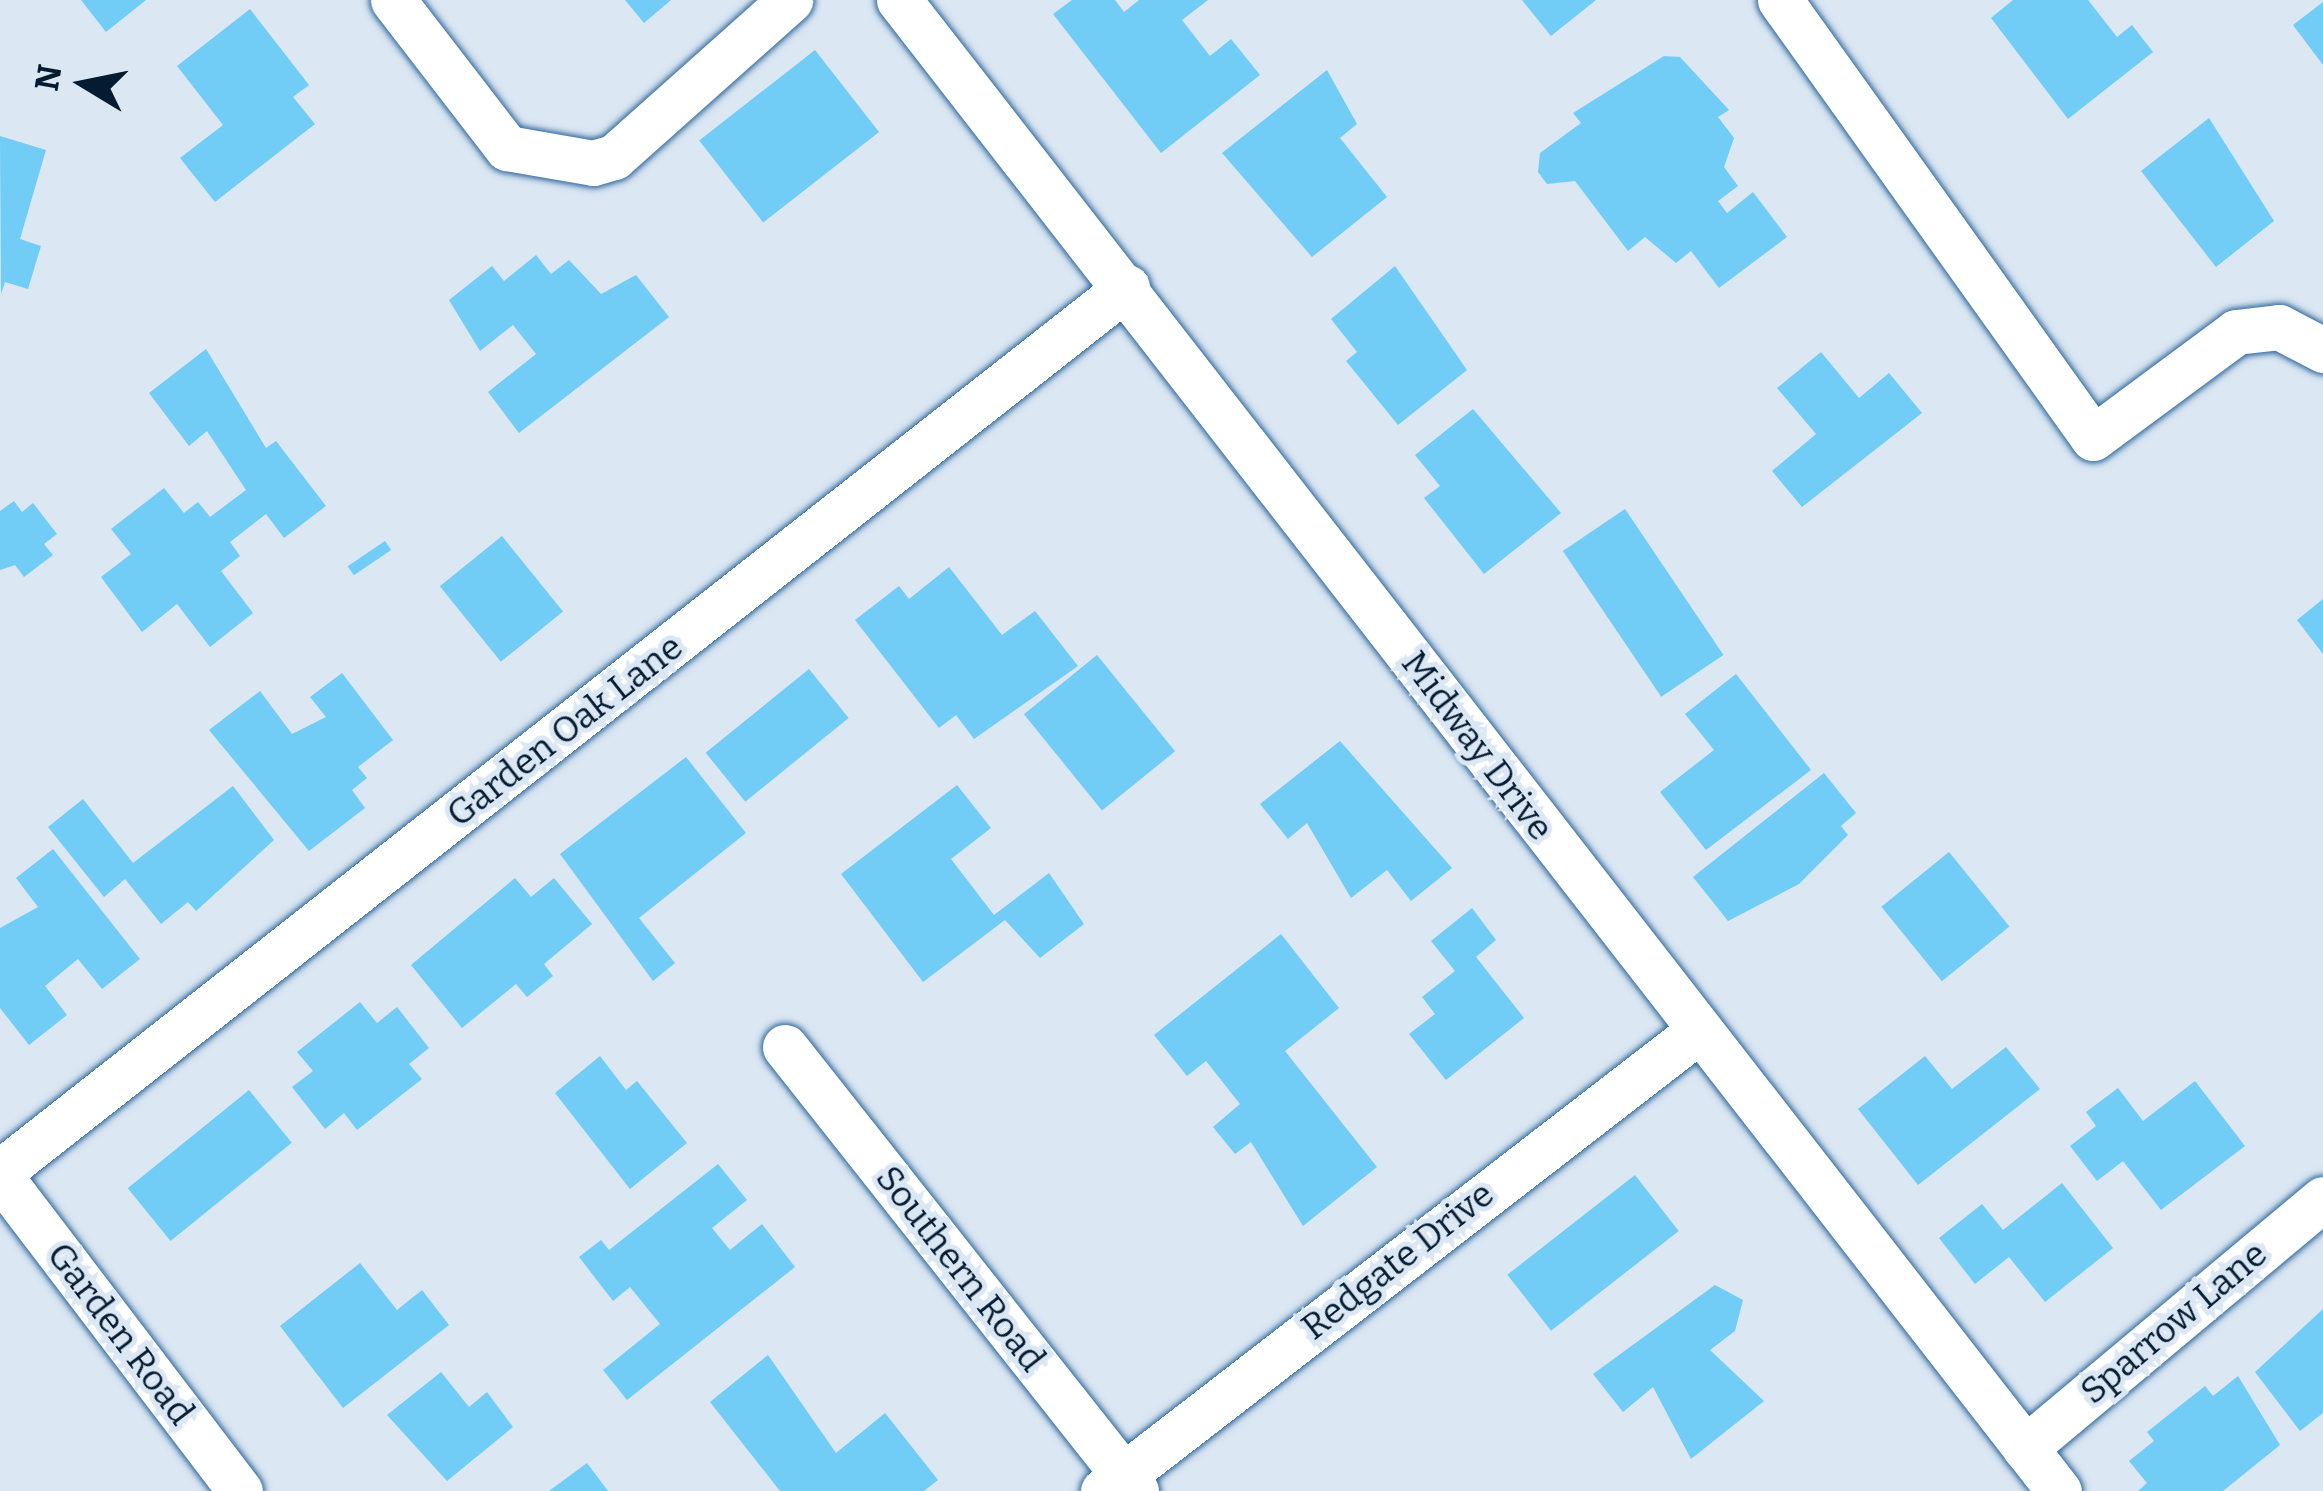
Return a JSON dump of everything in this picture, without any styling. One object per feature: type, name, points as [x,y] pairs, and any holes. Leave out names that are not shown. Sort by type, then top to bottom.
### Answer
[{"type":"street","points":[[393,0],[507,148],[593,163],[614,157],[790,0]]},
{"type":"street","name":"Midway Drive","points":[[899,0],[1127,286],[1696,1033],[2059,1491]]},
{"type":"street","points":[[1780,0],[2092,438],[2236,332],[2279,327],[2323,350]]},
{"type":"street","name":"Garden Oak Lane","points":[[0,1174],[1127,286]]},
{"type":"street","name":"Redgate Drive","points":[[1121,1486],[1696,1033]]},
{"type":"street","name":"Southern Road","points":[[785,1047],[1121,1486]]},
{"type":"street","name":"Garden Road","points":[[0,1174],[240,1491]]},
{"type":"street","name":"Sparrow Lane","points":[[2025,1448],[2323,1198]]},
{"type":"building","points":[[81,0],[146,0],[106,32]]},
{"type":"building","points":[[625,0],[671,0],[644,23]]},
{"type":"building","points":[[1072,0],[1115,0],[1124,12],[1139,0],[1208,0],[1182,20],[1210,56],[1231,39],[1260,75],[1161,153],[1053,14]]},
{"type":"building","points":[[1522,0],[1596,0],[1551,36]]},
{"type":"building","points":[[2013,0],[2088,0],[2117,37],[2132,25],[2153,52],[2068,119],[1991,18]]},
{"type":"building","points":[[2323,2],[2323,65],[2293,25]]},
{"type":"building","points":[[250,9],[309,85],[293,97],[315,124],[215,202],[180,158],[223,125],[177,66]]},
{"type":"building","points":[[815,50],[879,132],[763,222],[699,141]]},
{"type":"building","points":[[1664,56],[1680,57],[1729,110],[1718,117],[1734,138],[1724,167],[1738,186],[1718,201],[1727,213],[1753,192],[1787,237],[1719,288],[1691,251],[1676,263],[1645,237],[1628,251],[1575,181],[1547,184],[1538,172],[1540,153],[1581,123],[1573,113]]},
{"type":"building","points":[[1327,70],[1357,124],[1340,138],[1387,197],[1312,257],[1222,153]]},
{"type":"building","points":[[2209,118],[2274,221],[2216,267],[2141,171]]},
{"type":"building","points":[[0,136],[46,150],[20,239],[41,246],[28,289],[5,282],[1,294]]},
{"type":"building","points":[[536,255],[551,274],[569,260],[601,294],[636,275],[669,317],[519,433],[488,392],[536,354],[513,325],[480,351],[449,300],[492,266],[504,281]]},
{"type":"building","points":[[1395,266],[1467,370],[1398,425],[1346,361],[1357,352],[1331,319]]},
{"type":"building","points":[[206,349],[266,448],[276,441],[326,506],[284,538],[266,514],[230,542],[240,556],[221,571],[253,613],[210,647],[177,604],[142,632],[101,577],[131,554],[111,529],[164,488],[184,513],[198,502],[210,517],[246,490],[207,431],[189,446],[149,393]]},
{"type":"building","points":[[1821,352],[1859,398],[1889,373],[1922,413],[1802,507],[1772,471],[1816,434],[1777,388]]},
{"type":"building","points":[[1473,409],[1561,513],[1484,574],[1424,498],[1440,486],[1415,455]]},
{"type":"building","points":[[14,501],[22,512],[33,503],[57,534],[44,544],[53,555],[24,577],[15,565],[0,570],[0,511]]},
{"type":"building","points":[[1625,509],[1723,655],[1661,697],[1563,551]]},
{"type":"building","points":[[502,536],[563,611],[501,662],[440,586]]},
{"type":"building","points":[[385,541],[391,550],[354,575],[348,566]]},
{"type":"building","points":[[949,567],[1002,635],[1035,611],[1078,666],[974,739],[956,715],[939,728],[855,620],[899,586],[909,599]]},
{"type":"building","points":[[2323,599],[2323,654],[2297,620]]},
{"type":"building","points":[[1097,655],[1175,751],[1102,811],[1024,714]]},
{"type":"building","points":[[809,669],[849,718],[745,802],[706,753]]},
{"type":"building","points":[[342,673],[393,740],[358,767],[367,778],[352,790],[365,808],[309,851],[209,730],[260,691],[292,734],[326,717],[310,697]]},
{"type":"building","points":[[1736,674],[1811,770],[1706,850],[1660,792],[1714,750],[1685,714]]},
{"type":"building","points":[[1340,741],[1452,868],[1411,901],[1387,870],[1351,898],[1307,823],[1288,839],[1260,804]]},
{"type":"building","points":[[686,757],[746,833],[639,918],[675,963],[653,981],[560,854]]},
{"type":"building","points":[[1824,773],[1856,813],[1841,826],[1848,835],[1799,884],[1728,921],[1693,877]]},
{"type":"building","points":[[957,785],[991,828],[951,859],[994,915],[1049,873],[1084,924],[1040,958],[1005,920],[923,982],[841,874]]},
{"type":"building","points":[[233,786],[274,840],[196,911],[188,902],[161,924],[125,879],[104,897],[48,827],[83,799],[133,863]]},
{"type":"building","points":[[53,849],[140,959],[102,989],[78,959],[45,986],[67,1015],[29,1045],[0,1008],[0,928],[38,907],[16,878]]},
{"type":"building","points":[[1949,852],[2009,927],[1942,981],[1881,907]]},
{"type":"building","points":[[515,878],[531,897],[554,878],[592,924],[544,964],[553,976],[527,997],[516,984],[462,1028],[411,965]]},
{"type":"building","points":[[1472,908],[1496,940],[1476,957],[1524,1018],[1446,1080],[1409,1034],[1435,1014],[1422,997],[1455,971],[1431,941]]},
{"type":"building","points":[[1281,934],[1339,1008],[1285,1051],[1377,1167],[1303,1226],[1251,1142],[1235,1154],[1213,1127],[1240,1104],[1206,1061],[1187,1076],[1154,1035]]},
{"type":"building","points":[[360,1002],[377,1023],[397,1007],[429,1048],[409,1064],[422,1079],[357,1130],[344,1113],[325,1129],[292,1087],[313,1071],[297,1052]]},
{"type":"building","points":[[2006,1047],[2040,1089],[1918,1185],[1858,1109],[1925,1056],[1952,1089]]},
{"type":"building","points":[[600,1056],[626,1090],[637,1081],[687,1143],[630,1189],[555,1093]]},
{"type":"building","points":[[2195,1081],[2245,1146],[2161,1210],[2123,1161],[2097,1181],[2070,1146],[2096,1126],[2086,1112],[2118,1088],[2143,1121]]},
{"type":"building","points":[[249,1090],[292,1143],[171,1241],[128,1188]]},
{"type":"building","points":[[718,1164],[747,1200],[712,1228],[730,1250],[762,1224],[795,1267],[627,1400],[603,1370],[660,1324],[630,1287],[613,1301],[579,1257],[601,1240],[609,1250]]},
{"type":"building","points":[[1635,1175],[1679,1231],[1551,1331],[1507,1275]]},
{"type":"building","points":[[2062,1183],[2113,1248],[2045,1302],[2009,1257],[1975,1284],[1939,1238],[1982,1204],[2003,1230]]},
{"type":"building","points":[[360,1263],[397,1310],[422,1290],[449,1325],[343,1408],[280,1326]]},
{"type":"building","points":[[1715,1285],[1743,1300],[1735,1331],[1710,1350],[1764,1401],[1691,1459],[1653,1387],[1623,1412],[1593,1374]]},
{"type":"building","points":[[2323,1309],[2323,1413],[2300,1431],[2255,1372]]},
{"type":"building","points":[[768,1355],[836,1453],[885,1413],[938,1480],[924,1491],[780,1491],[710,1402]]},
{"type":"building","points":[[441,1372],[469,1407],[487,1392],[513,1427],[447,1481],[387,1415]]},
{"type":"building","points":[[2238,1376],[2280,1445],[2223,1491],[2138,1491],[2147,1483],[2129,1461],[2154,1441],[2147,1432],[2205,1386],[2213,1396]]},
{"type":"building","points":[[587,1463],[608,1491],[549,1491]]}]
